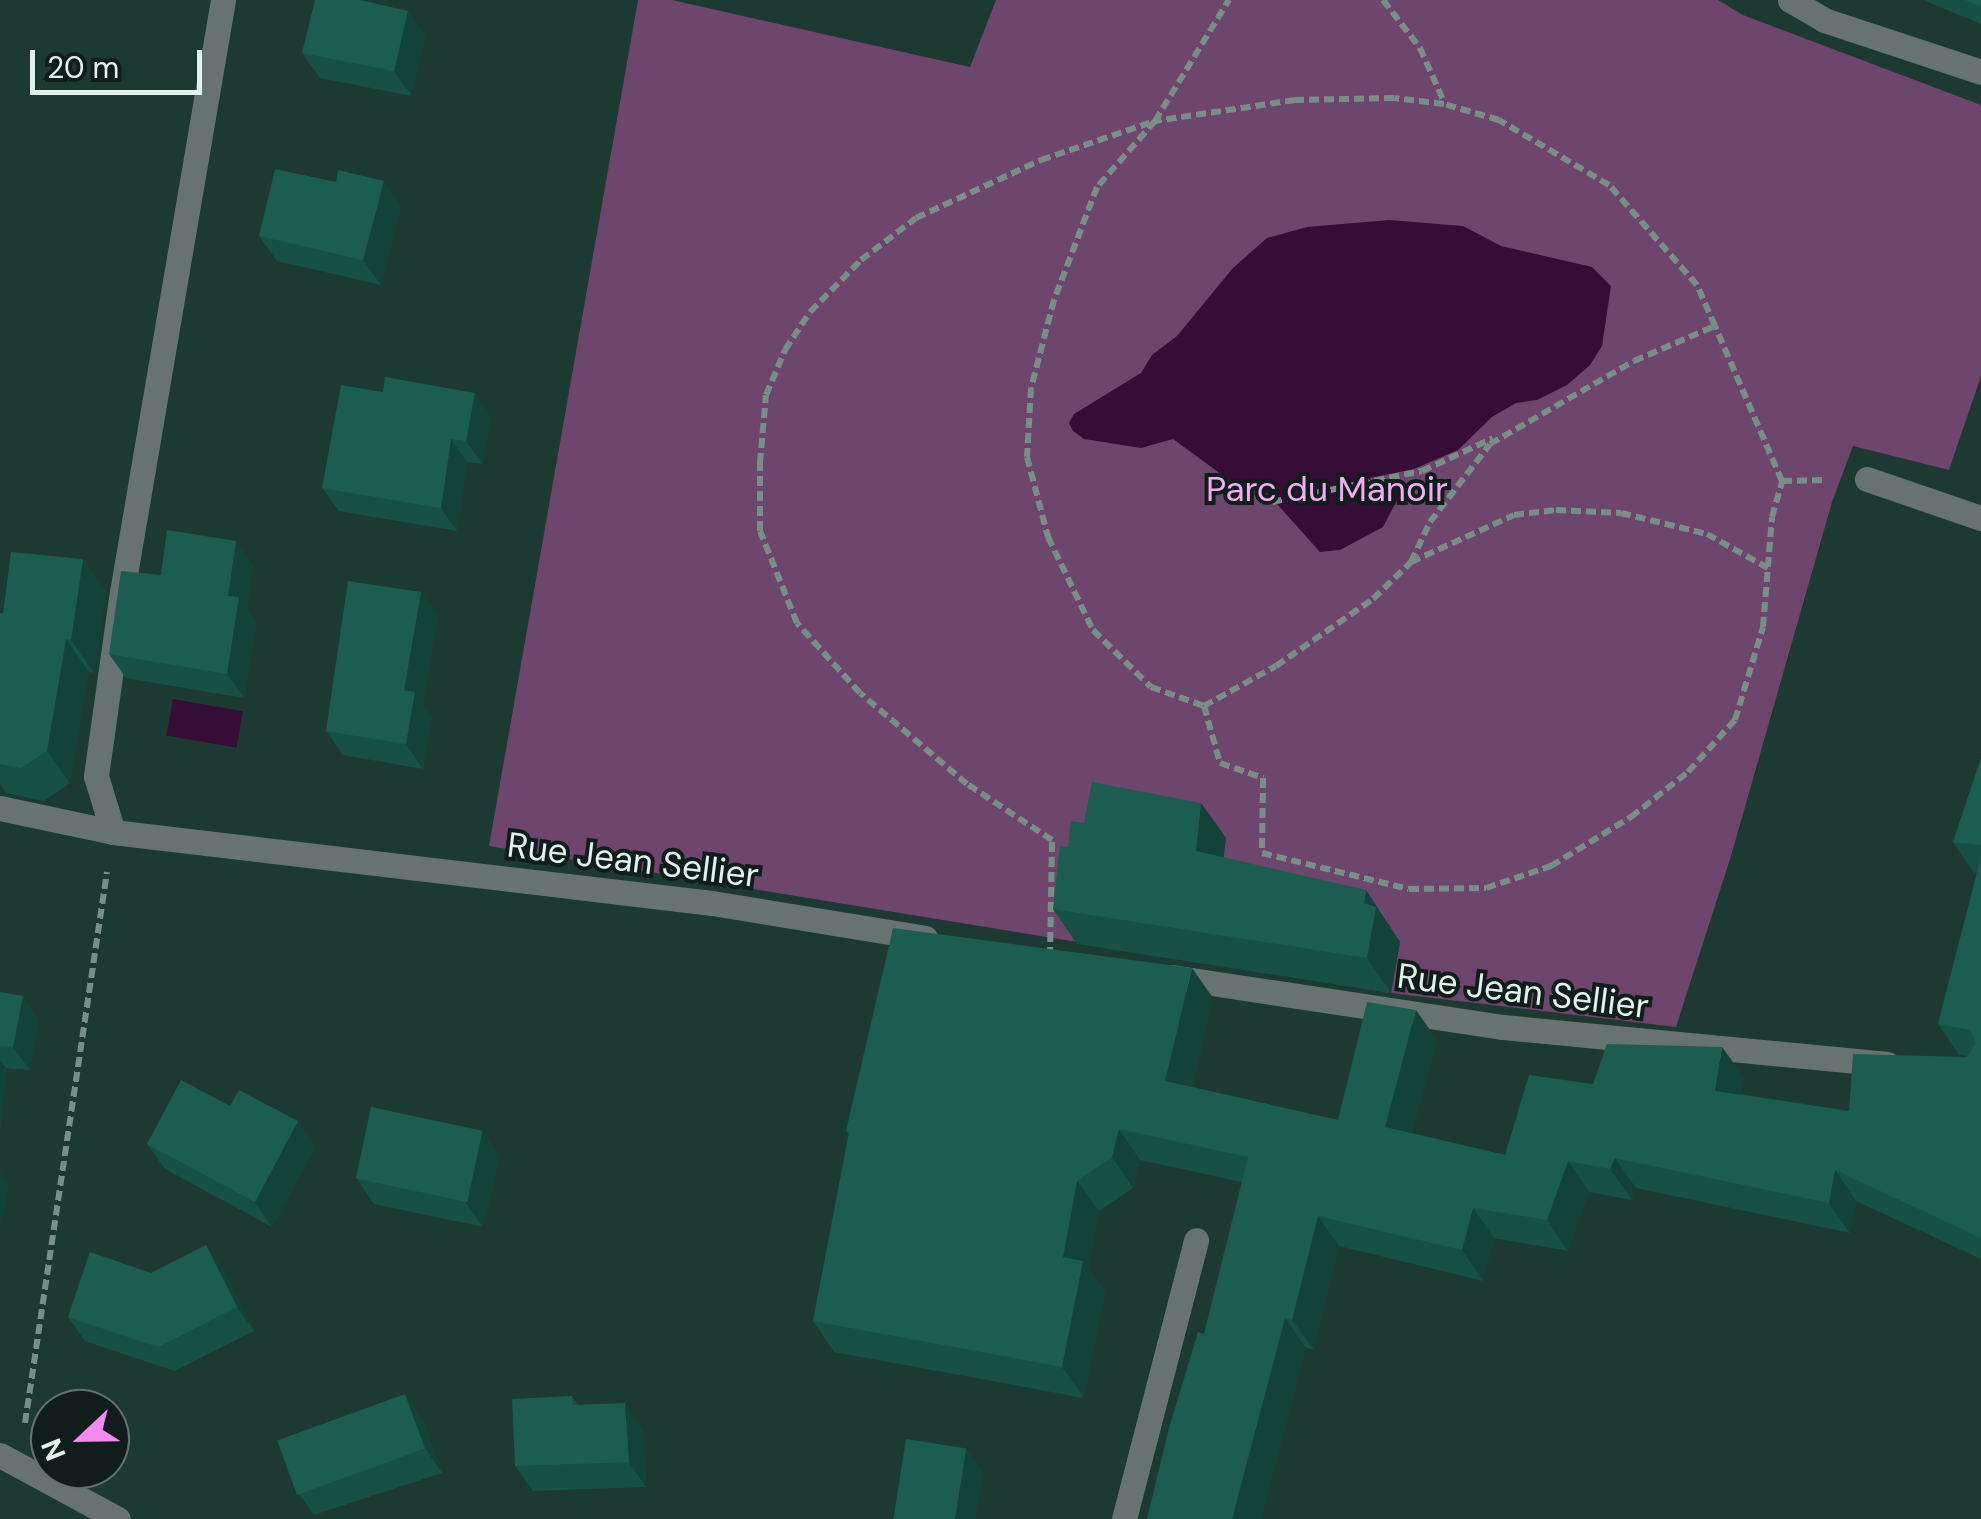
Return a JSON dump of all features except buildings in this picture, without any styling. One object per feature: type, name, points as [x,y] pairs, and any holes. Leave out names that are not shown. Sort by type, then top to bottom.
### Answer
[{"type":"street","points":[[114,832],[96,776],[122,592],[223,0]]},
{"type":"street","points":[[1790,0],[1824,20],[1981,72]]},
{"type":"street","points":[[1867,480],[1981,518]]},
{"type":"street","name":"Rue Jean Sellier","points":[[0,808],[114,832],[712,903],[947,942]]},
{"type":"street","name":"Rue Jean Sellier","points":[[1146,973],[1503,1027],[1904,1066]]},
{"type":"street","points":[[1124,1519],[1196,1240]]},
{"type":"street","points":[[9,1459],[118,1519]]},
{"type":"path","points":[[1228,0],[1155,121],[1097,187],[1054,300],[1031,388],[1027,456],[1048,537],[1093,630],[1152,687],[1204,706],[1276,666],[1372,600],[1411,562],[1514,515],[1556,510],[1621,514],[1707,534],[1768,568]]},
{"type":"path","points":[[1384,0],[1420,48],[1444,104]]},
{"type":"path","points":[[1050,958],[1052,840],[967,784],[860,693],[798,623],[760,531],[766,395],[785,350],[810,312],[861,260],[916,218],[1025,166],[1155,121],[1295,100],[1394,98],[1444,104],[1500,120],[1609,185],[1697,286],[1782,481],[1772,517],[1764,627],[1734,720],[1688,772],[1631,817],[1550,866],[1486,888],[1409,889],[1262,852],[1263,778],[1220,763],[1204,706]]},
{"type":"path","points":[[1411,562],[1430,522],[1490,444],[1634,361],[1715,326]]},
{"type":"path","points":[[1272,502],[1422,471],[1480,441],[1504,436]]},
{"type":"path","points":[[9,1459],[114,832]]},
{"type":"green space","name":"Parc du Manoir","points":[[638,0],[672,0],[970,67],[996,0],[1718,0],[1743,15],[1981,105],[1981,376],[1949,470],[1853,446],[1832,502],[1731,856],[1676,1027],[1391,993],[489,846]]},
{"type":"shaded area","points":[[1389,220],[1463,226],[1501,246],[1592,267],[1611,286],[1602,346],[1590,365],[1567,385],[1537,400],[1516,403],[1492,417],[1458,450],[1414,469],[1370,478],[1373,491],[1406,483],[1383,527],[1340,550],[1320,552],[1268,494],[1229,480],[1173,439],[1141,448],[1084,439],[1073,431],[1069,423],[1074,414],[1141,373],[1152,355],[1177,336],[1233,268],[1267,238],[1307,227]]},
{"type":"shaded area","points":[[173,699],[243,711],[236,748],[167,735]]}]
